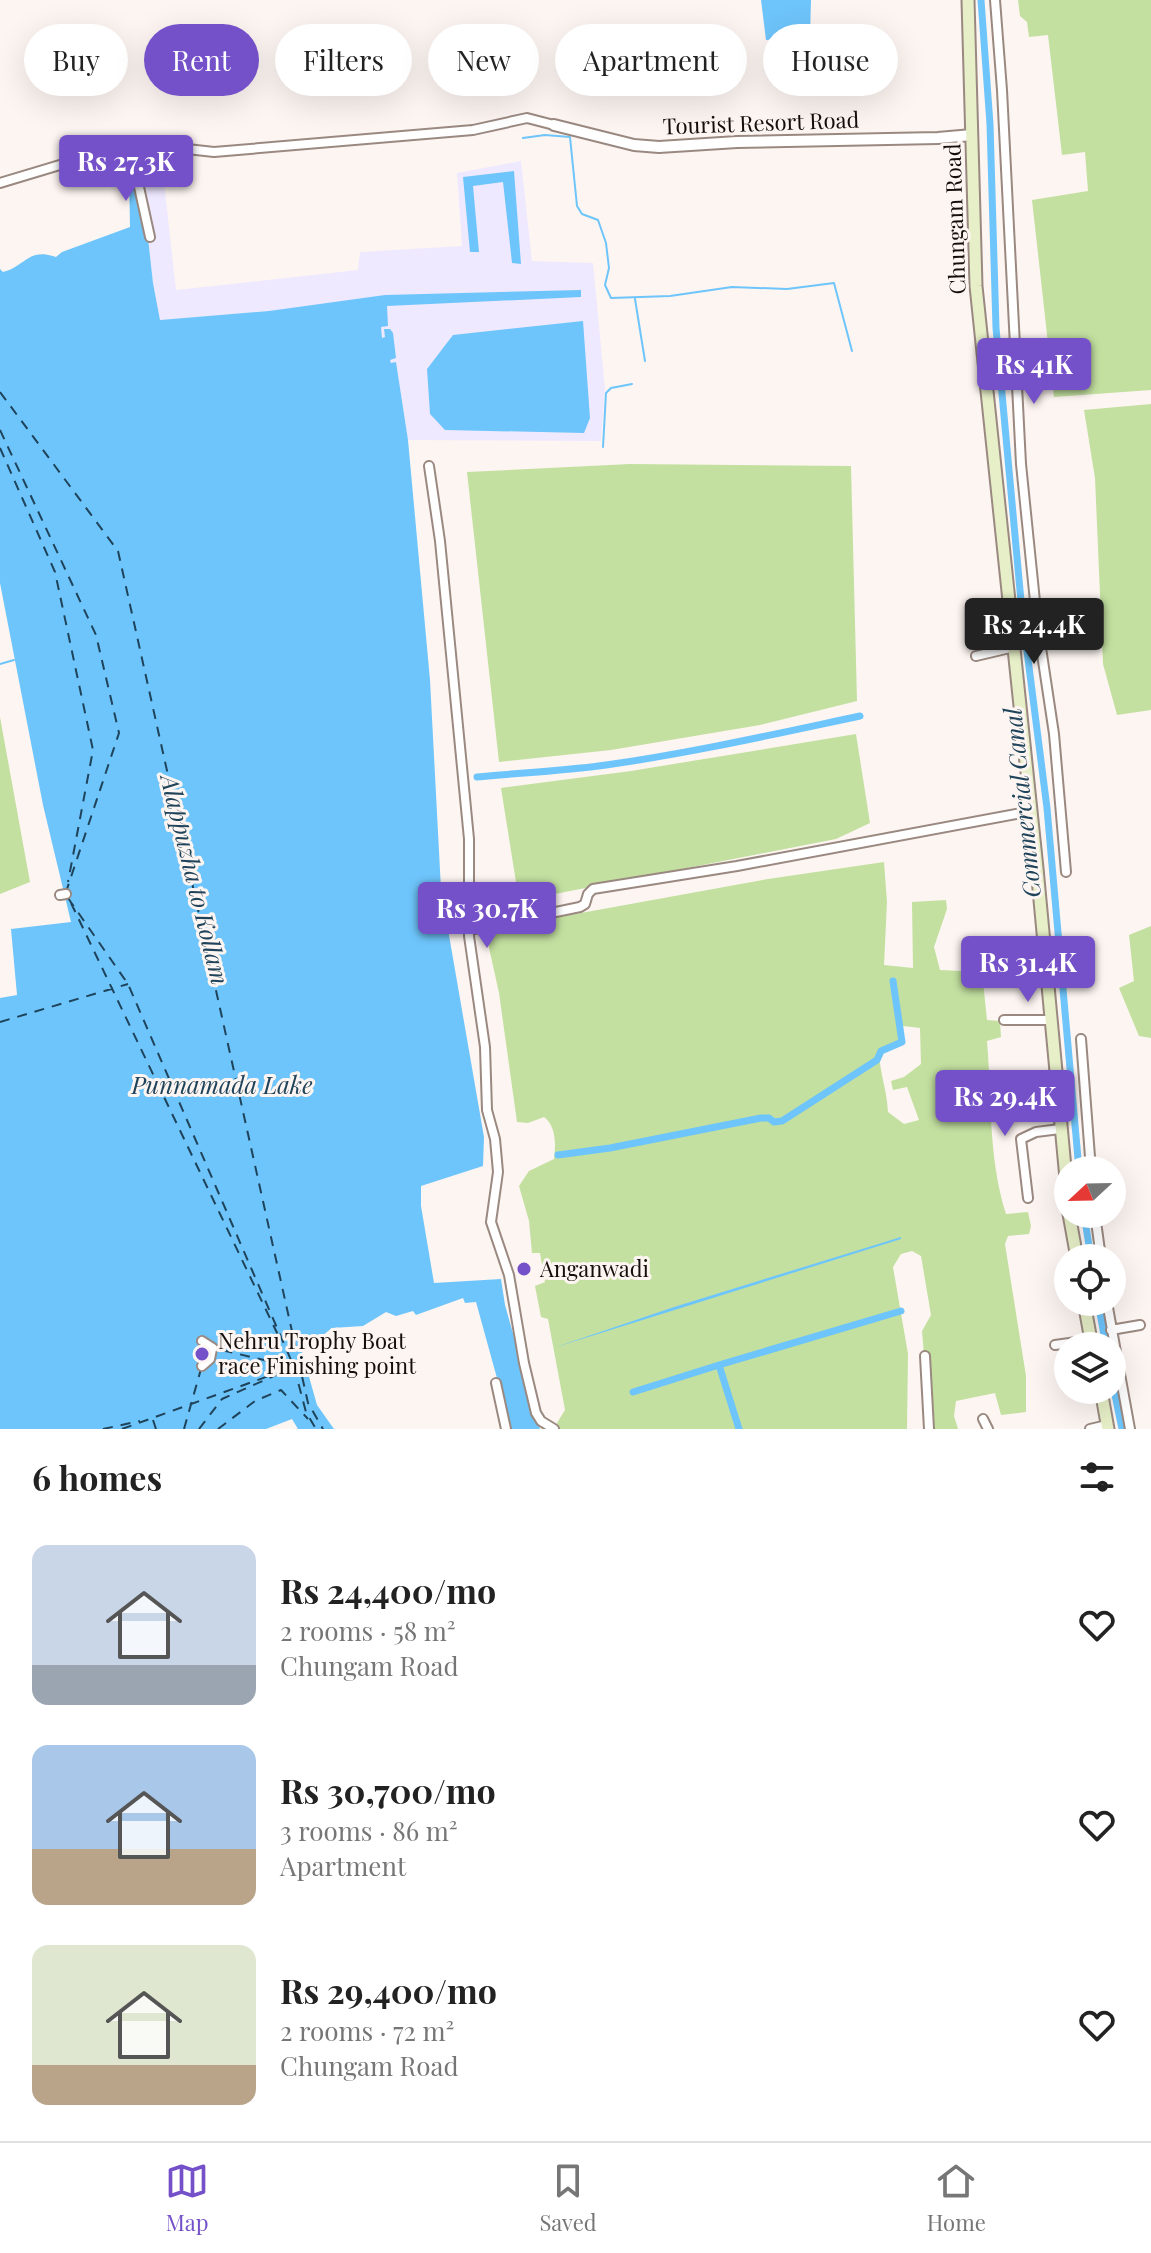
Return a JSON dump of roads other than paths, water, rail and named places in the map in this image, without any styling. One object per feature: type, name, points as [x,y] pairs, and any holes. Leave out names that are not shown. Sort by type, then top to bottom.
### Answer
[{"type":"main road","name":"Chungam Road","points":[[968,0],[976,286],[1015,625],[1014,647],[1063,1156]]},
{"type":"main road","points":[[1104,1404],[1108,1427]]},
{"type":"street","points":[[995,0],[1021,464],[1035,621],[1054,734],[1066,872]]},
{"type":"street","points":[[0,183],[138,143],[183,151],[214,152],[482,129],[527,118],[554,125]]},
{"type":"street","name":"Tourist Resort Road","points":[[554,125],[634,145],[659,147],[972,135]]},
{"type":"street","points":[[139,165],[139,187],[150,237]]},
{"type":"street","points":[[429,466],[440,541],[469,839],[469,930],[485,1047],[487,1110],[497,1161],[491,1222],[509,1275],[536,1413],[541,1421],[554,1429]]},
{"type":"street","points":[[1015,625],[1035,621]]},
{"type":"street","points":[[976,656],[1014,647]]},
{"type":"street","points":[[469,930],[580,907],[593,889],[737,866],[1032,811]]},
{"type":"street","points":[[1004,1020],[1051,1020]]},
{"type":"street","points":[[1081,1039],[1090,1156]]},
{"type":"street","points":[[1028,1198],[1021,1139],[1036,1132],[1060,1129]]},
{"type":"street","points":[[1109,1316],[1130,1429]]},
{"type":"street","points":[[1111,1330],[1140,1325]]},
{"type":"street","points":[[202,1341],[213,1349],[210,1359],[202,1366]]},
{"type":"street","points":[[925,1356],[929,1429]]},
{"type":"street","points":[[496,1383],[506,1429]]},
{"type":"street","points":[[983,1419],[988,1429]]},
{"type":"street","points":[[1090,1429],[1108,1427]]},
{"type":"water","points":[[761,0],[811,0],[810,24],[764,24]]},
{"type":"water","name":"Punnamada Lake","points":[[135,171],[141,175],[160,320],[269,311],[385,295],[581,290],[581,297],[387,306],[388,326],[381,327],[382,338],[385,337],[384,329],[390,329],[393,333],[396,358],[390,360],[391,363],[396,362],[408,440],[430,680],[441,889],[484,1137],[483,1166],[421,1186],[421,1206],[434,1283],[501,1279],[505,1305],[540,1429],[511,1429],[476,1302],[465,1303],[463,1298],[416,1315],[413,1311],[396,1316],[386,1312],[363,1326],[332,1328],[302,1352],[317,1405],[334,1429],[298,1429],[292,1419],[266,1429],[0,1429],[0,998],[17,995],[11,929],[71,922],[43,805],[0,583],[0,269],[3,272],[11,269],[39,254],[56,257],[130,227],[129,172]]},
{"type":"water","points":[[514,171],[521,264],[512,263],[503,182],[473,186],[479,252],[470,252],[463,177]]},
{"type":"water","points":[[583,321],[590,418],[584,433],[445,430],[430,414],[427,369],[453,335]]},
{"type":"water","points":[[901,1239],[553,1348],[674,1307]]},
{"type":"waterway","name":"Commercial Canal","points":[[981,0],[990,124],[996,328],[1022,612],[1047,808],[1078,1156]]},
{"type":"waterway","points":[[523,138],[545,135],[570,137],[577,206],[582,214],[598,220],[606,243],[609,268],[605,285],[611,298],[670,296],[732,287],[787,289],[834,283],[852,351]]},
{"type":"waterway","points":[[635,299],[645,361]]},
{"type":"waterway","points":[[603,447],[606,393],[611,388],[632,384]]},
{"type":"waterway","points":[[0,664],[14,660]]},
{"type":"waterway","points":[[477,777],[638,760],[860,716]]},
{"type":"waterway","points":[[558,1155],[610,1148],[761,1118],[782,1121],[877,1060],[881,1051],[902,1042],[893,981]]},
{"type":"waterway","name":"Commercial Canal","points":[[1086,1228],[1089,1244]]},
{"type":"waterway","points":[[719,1365],[901,1311]]},
{"type":"waterway","name":"Commercial Canal","points":[[1101,1316],[1103,1332]]},
{"type":"waterway","points":[[633,1392],[719,1365],[739,1429]]},
{"type":"waterway","name":"Commercial Canal","points":[[1117,1404],[1122,1429]]},
{"type":"place","name":"Anganwadi","points":[[524,1269]]},
{"type":"place","name":"Nehru Trophy Boat race Finishing point","points":[[202,1354]]},
{"type":"water label","name":"Alappuzha to Kollam","points":[[194,880]]}]
